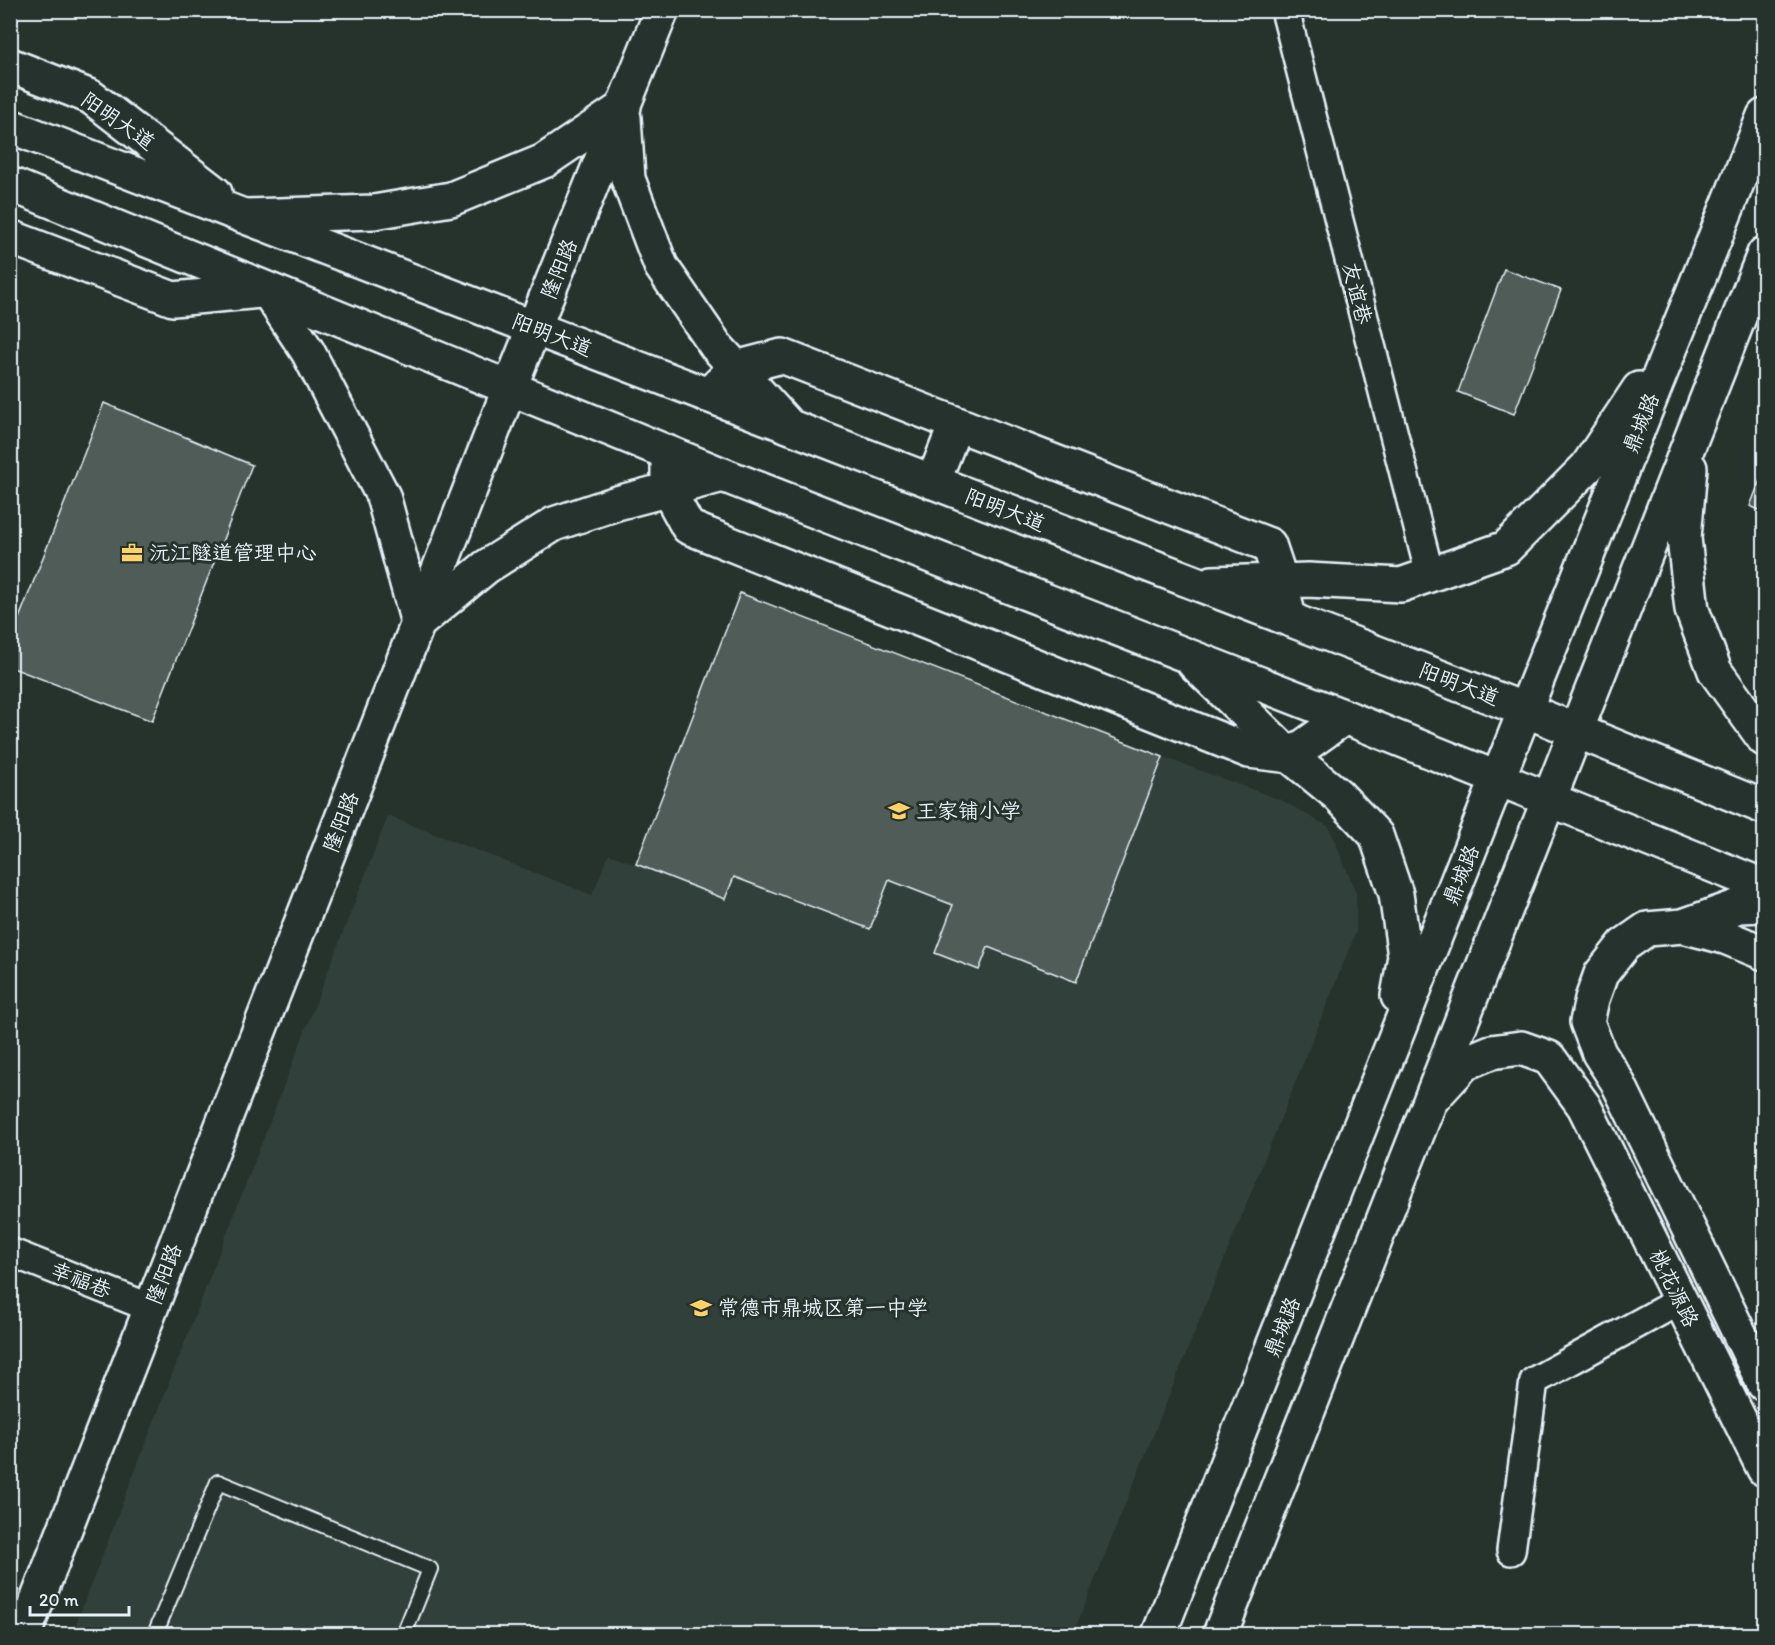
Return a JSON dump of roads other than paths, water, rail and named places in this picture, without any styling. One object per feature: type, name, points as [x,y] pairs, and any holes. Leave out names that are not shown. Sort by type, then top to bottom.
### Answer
[{"type":"main road","name":"隆阳路","points":[[24,1635],[510,387],[662,10]]},
{"type":"main road","name":"阳明大道","points":[[10,65],[91,97],[245,216]]},
{"type":"main road","points":[[245,216],[374,212],[452,199],[544,161],[624,107]]},
{"type":"main road","points":[[624,107],[628,179],[661,266],[716,346],[789,426]]},
{"type":"main road","name":"鼎城路","points":[[1160,1635],[1525,710],[1764,116]]},
{"type":"main road","name":"阳明大道","points":[[10,126],[1525,710],[1764,807]]},
{"type":"main road","points":[[10,184],[668,453],[1184,653],[1764,886]]},
{"type":"main road","points":[[10,237],[173,299],[267,290]]},
{"type":"main road","points":[[1220,1635],[1549,800],[1574,730],[1764,254]]},
{"type":"main road","points":[[267,290],[308,352],[383,496],[418,623],[486,567],[554,525],[617,503],[723,475]]},
{"type":"main road","points":[[1197,584],[1308,580],[1401,585],[1506,548],[1587,467],[1678,330]]},
{"type":"main road","points":[[708,395],[736,368],[782,357],[956,424],[1269,546],[1281,581],[1289,619]]},
{"type":"main road","points":[[933,482],[956,424]]},
{"type":"main road","points":[[1694,432],[1684,538],[1692,610],[1715,671],[1764,739]]},
{"type":"main road","points":[[668,453],[668,489],[688,527],[1249,751],[1290,756],[1345,717]]},
{"type":"main road","points":[[1184,653],[1290,756],[1338,795],[1376,835],[1396,894],[1405,956],[1388,1058]]},
{"type":"main road","points":[[1683,926],[1739,906],[1764,905]]},
{"type":"main road","points":[[1683,926],[1725,937],[1764,952]]},
{"type":"main road","name":"桃花源路","points":[[1683,926],[1647,929],[1624,945],[1601,974],[1587,1022],[1599,1053],[1617,1081],[1764,1384]]},
{"type":"main road","name":"桃花源路","points":[[1432,1099],[1465,1063],[1491,1052],[1521,1048],[1549,1058],[1584,1106],[1764,1469]]},
{"type":"street","name":"友谊巷","points":[[1285,10],[1430,575]]},
{"type":"street","name":"幸福巷","points":[[10,1252],[151,1308]]},
{"type":"street","points":[[1511,1551],[1534,1381],[1681,1300]]},
{"type":"lane","points":[[155,1635],[219,1482],[430,1569],[404,1635]]},
{"type":"place","name":"沅江隧道管理中心","points":[[132,553]]},
{"type":"place","name":"王家铺小学","points":[[899,811]]},
{"type":"place","name":"常德市鼎城区第一中学","points":[[701,1308]]}]
